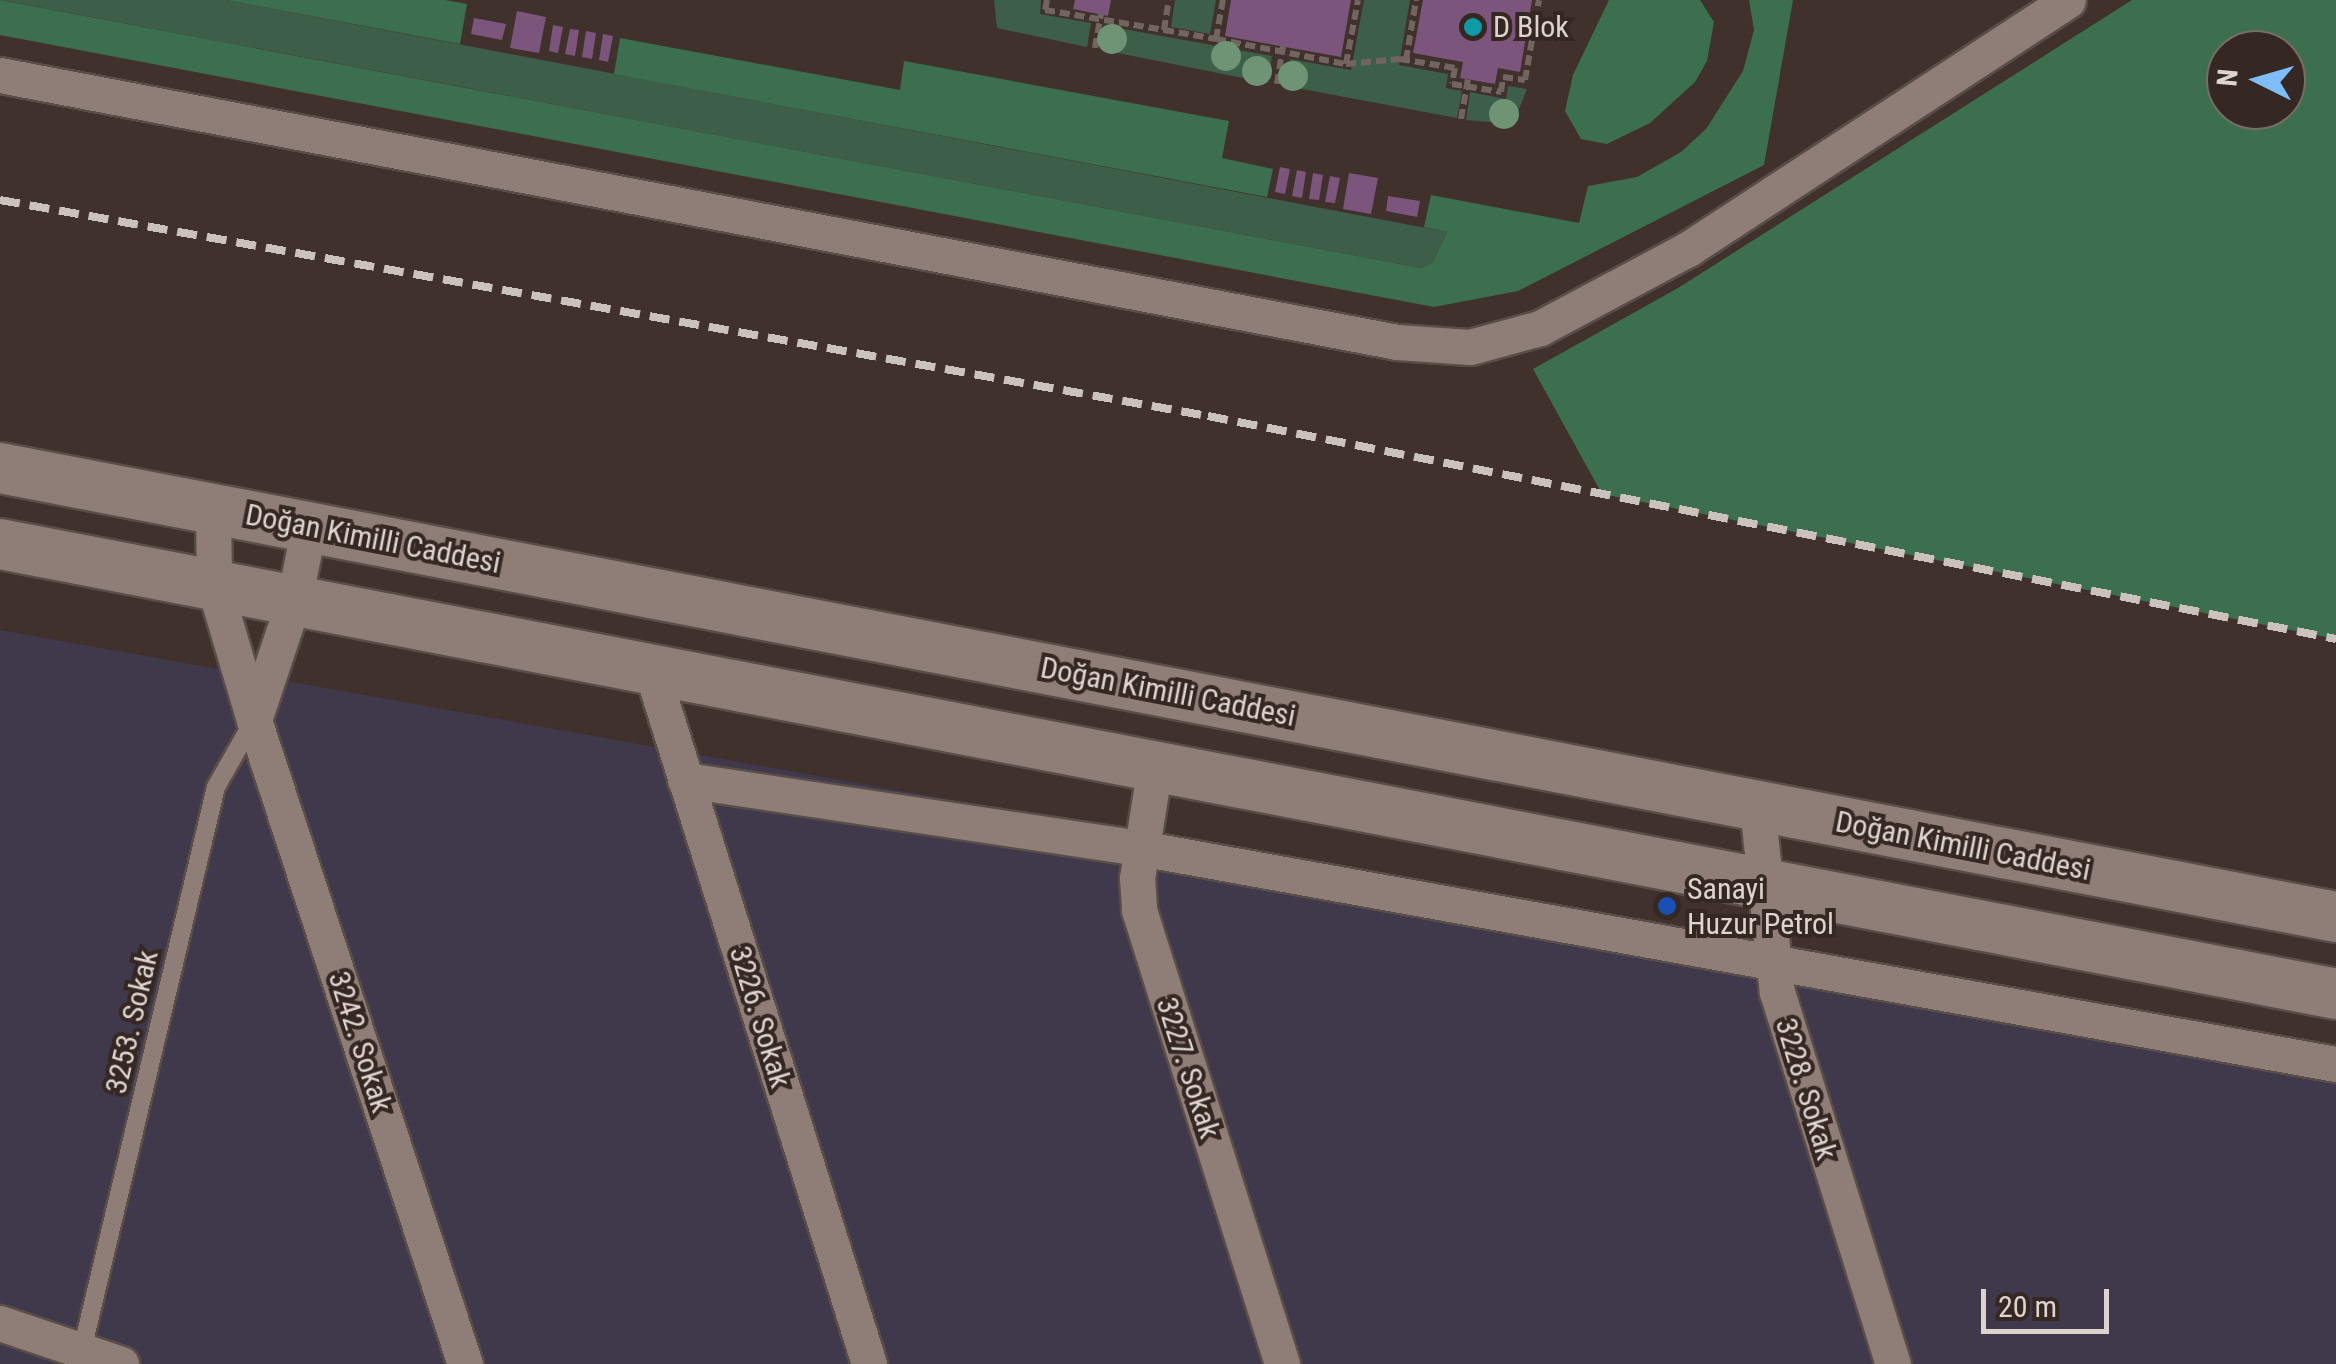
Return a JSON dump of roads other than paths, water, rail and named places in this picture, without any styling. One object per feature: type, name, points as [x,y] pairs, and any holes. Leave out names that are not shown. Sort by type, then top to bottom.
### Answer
[{"type":"main road","name":"Doğan Kimilli Caddesi","points":[[0,468],[2336,918]]},
{"type":"main road","points":[[0,544],[2336,994]]},
{"type":"street","points":[[0,75],[1377,338],[1470,348],[1540,328],[1688,249],[2068,0]]},
{"type":"street","name":"3242. Sokak","points":[[213,509],[214,585],[254,720],[465,1364]]},
{"type":"street","points":[[254,720],[294,600],[309,527]]},
{"type":"street","name":"3226. Sokak","points":[[650,669],[869,1364]]},
{"type":"street","name":"3227. Sokak","points":[[1155,766],[1136,878],[1146,938],[1282,1364]]},
{"type":"street","points":[[686,780],[1140,848],[2336,1064]]},
{"type":"street","name":"3228. Sokak","points":[[1756,806],[1771,962],[1893,1364]]},
{"type":"street","points":[[0,1323],[83,1346],[121,1364]]},
{"type":"lane","name":"3253. Sokak","points":[[83,1346],[216,787],[254,720]]},
{"type":"railway","points":[[0,200],[1208,416],[2336,639]]},
{"type":"place","name":"D Blok","points":[[1473,27]]},
{"type":"place","name":"Sanayi Huzur Petrol","points":[[1667,906]]}]
